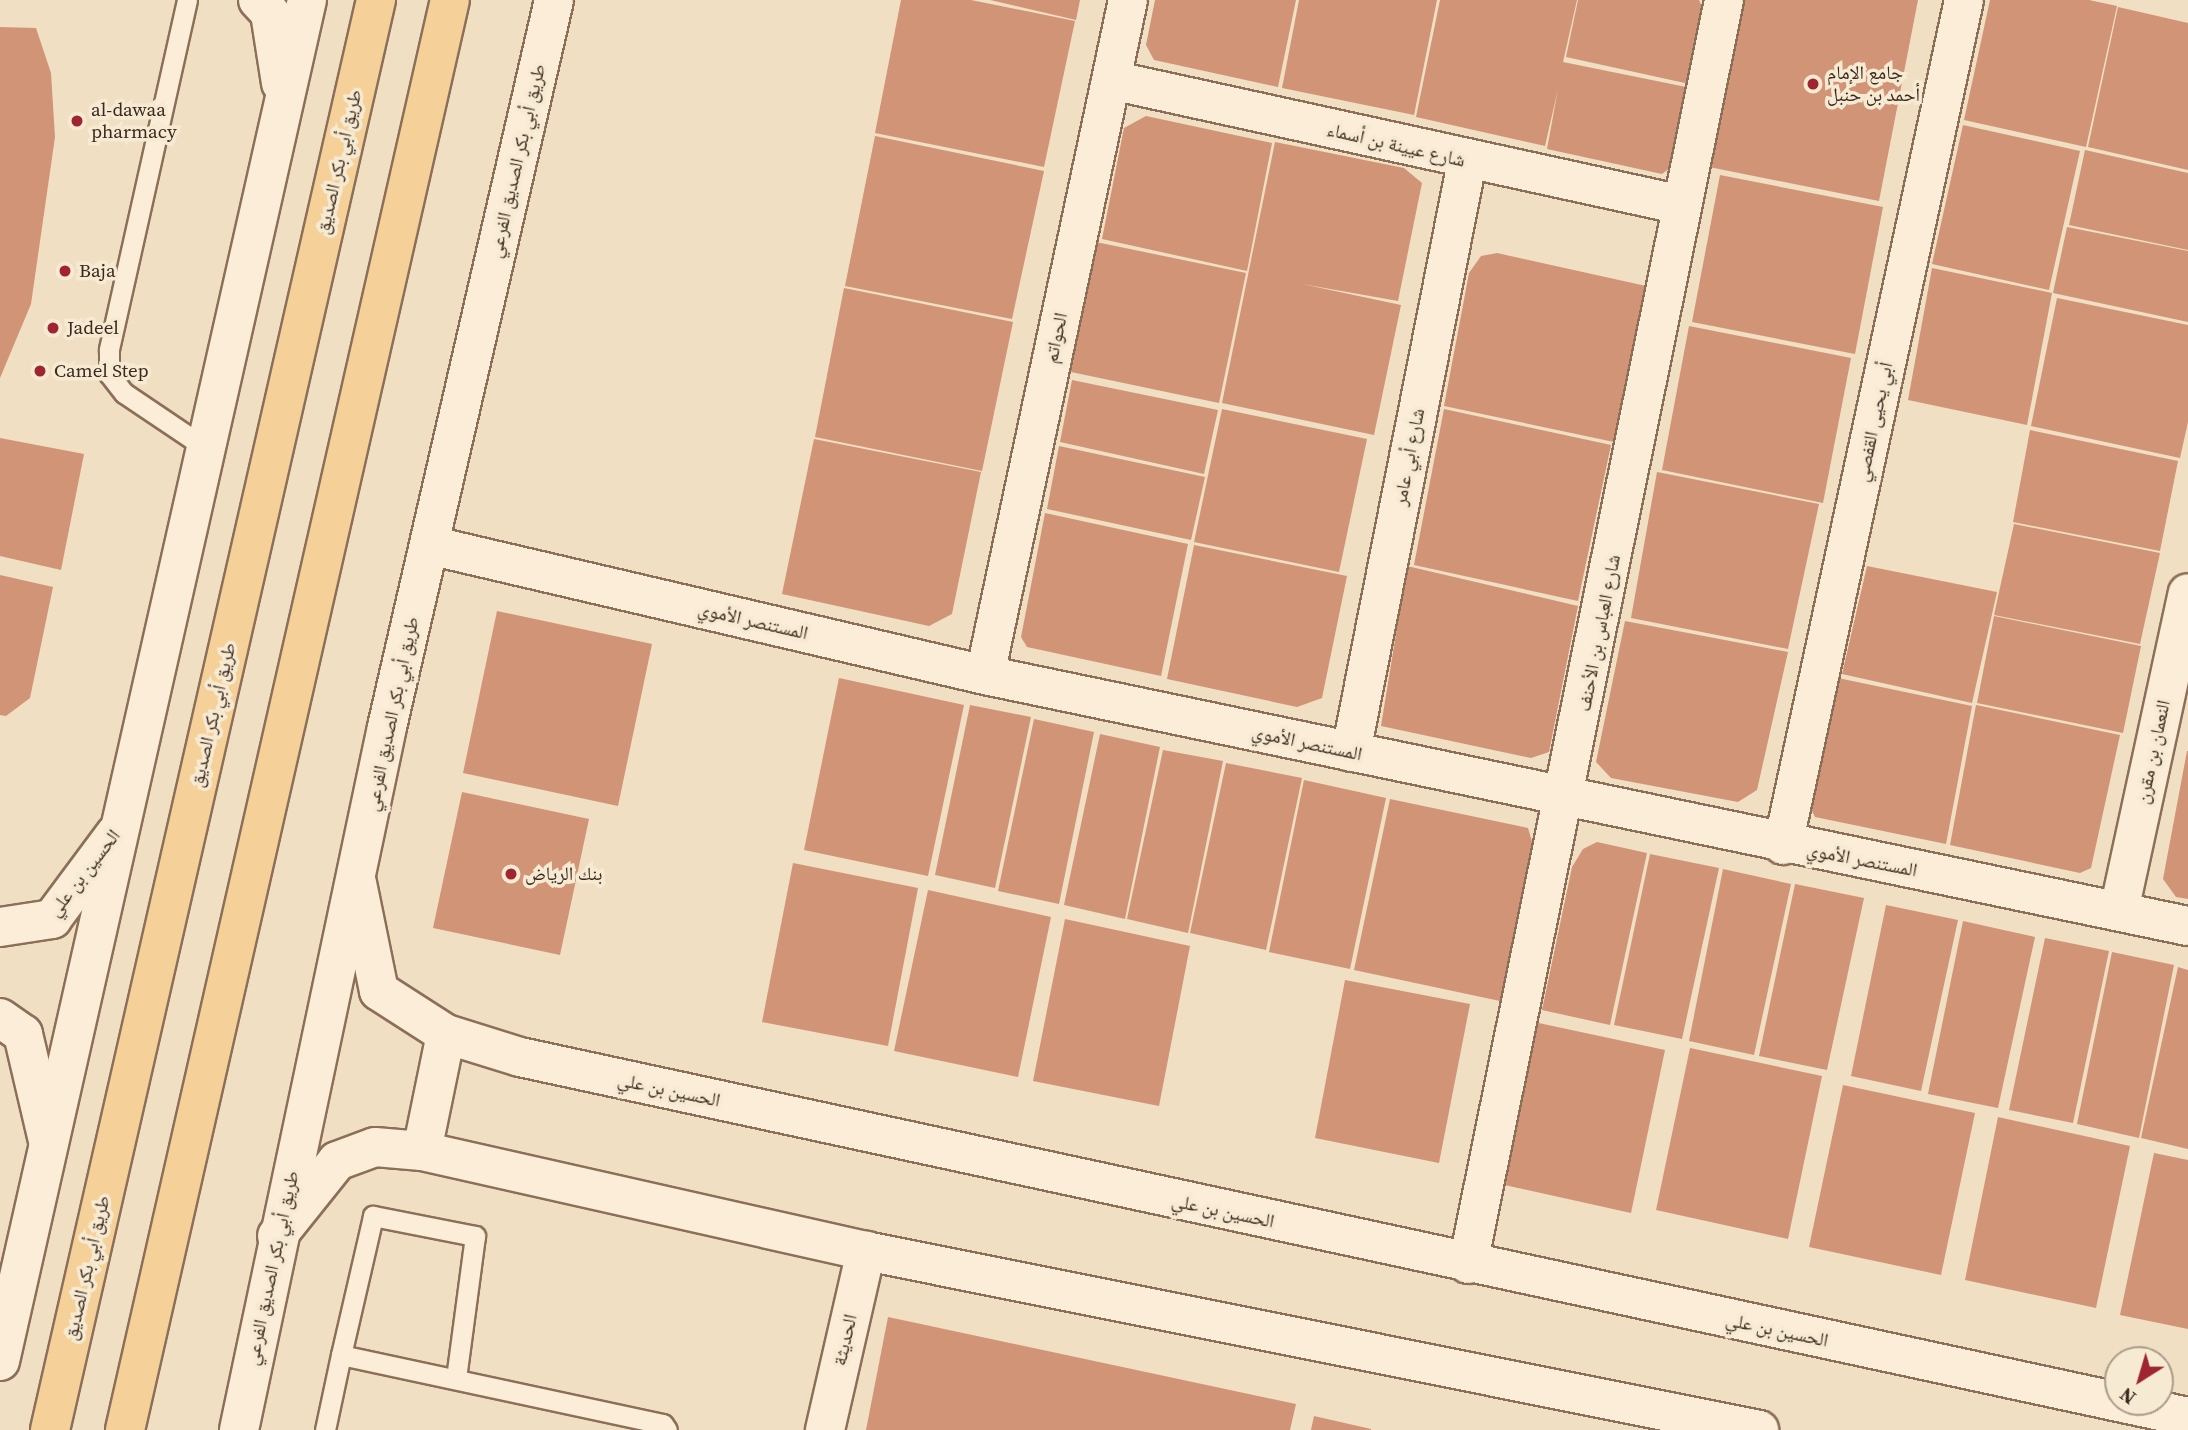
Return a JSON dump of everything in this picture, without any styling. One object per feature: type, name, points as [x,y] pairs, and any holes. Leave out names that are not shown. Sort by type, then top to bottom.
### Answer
[{"type":"main road","name":"طريق أبي بكر الصديق","points":[[50,1430],[376,0]]},
{"type":"main road","points":[[125,1430],[450,0]]},
{"type":"street","points":[[258,0],[270,13],[284,107]]},
{"type":"street","points":[[0,1362],[126,820],[204,447],[307,0]]},
{"type":"street","name":"طريق أبي بكر الصديق الفرعي","points":[[239,1430],[277,1236],[357,883],[429,545],[554,0]]},
{"type":"street","name":"الحواتم","points":[[985,676],[1128,0]]},
{"type":"street","name":"شارع العباس بن الأحنف","points":[[1468,1265],[1567,798],[1724,0]]},
{"type":"street","name":"أبي يحيى القفصي","points":[[1783,845],[1964,0]]},
{"type":"street","name":"شارع عيينة بن أسماء","points":[[1111,80],[1467,162],[1682,205]]},
{"type":"street","name":"شارع أبي عامر","points":[[1350,752],[1467,162]]},
{"type":"street","name":"المستنصر الأموي","points":[[429,545],[985,676],[1783,845],[2188,926]]},
{"type":"street","name":"النعمان بن مقرن","points":[[2119,911],[2188,593]]},
{"type":"street","name":"الحسين بن علي","points":[[0,927],[52,919],[126,820]]},
{"type":"street","name":"الحسين بن علي","points":[[357,883],[379,991],[446,1034],[520,1057],[1468,1265],[2188,1417]]},
{"type":"street","points":[[0,1018],[23,1034],[51,1151]]},
{"type":"street","points":[[422,1151],[446,1034]]},
{"type":"street","points":[[277,1236],[337,1161],[375,1147],[422,1151],[866,1251],[1759,1430]]},
{"type":"street","name":"الحديثة","points":[[825,1430],[866,1251]]},
{"type":"lane","points":[[187,0],[109,351],[109,374],[124,393],[204,447]]},
{"type":"lane","points":[[325,1430],[373,1216],[475,1236],[456,1378]]},
{"type":"lane","points":[[341,1355],[663,1424],[667,1430]]},
{"type":"building","points":[[901,0],[971,0],[1075,21],[1044,167],[875,133]]},
{"type":"building","points":[[990,0],[1080,0],[1076,20]]},
{"type":"building","points":[[1155,0],[1296,0],[1278,87],[1154,60],[1146,45]]},
{"type":"building","points":[[1299,0],[1437,0],[1414,115],[1282,88]]},
{"type":"building","points":[[1440,0],[1577,0],[1563,62],[1696,89],[1682,159],[1662,174],[1547,149],[1558,89],[1545,146],[1416,117]]},
{"type":"building","points":[[1578,0],[1699,0],[1708,19],[1694,85],[1566,57]]},
{"type":"building","name":"جامع الإمام أحمد بن حنبل","points":[[1741,0],[1918,0],[1879,201],[1709,167]]},
{"type":"building","points":[[1990,0],[2089,0],[2117,6],[2086,147],[1964,120]]},
{"type":"building","points":[[2118,7],[2188,23],[2188,170],[2088,147]]},
{"type":"building","points":[[0,27],[36,28],[51,73],[55,137],[31,304],[0,378]]},
{"type":"building","points":[[1146,116],[1272,143],[1247,271],[1102,239],[1124,128]]},
{"type":"building","points":[[1963,125],[2080,151],[2049,290],[1932,264]]},
{"type":"building","points":[[875,136],[1044,171],[1012,319],[845,286]]},
{"type":"building","points":[[1275,142],[1404,168],[1422,183],[1398,301],[1302,284],[1401,305],[1374,435],[1222,403]]},
{"type":"building","points":[[2085,150],[2188,173],[2188,250],[2069,225]]},
{"type":"building","points":[[1720,175],[1883,207],[1855,354],[1692,322]]},
{"type":"building","points":[[2067,227],[2188,251],[2188,322],[2053,293]]},
{"type":"building","points":[[1096,242],[1246,273],[1219,403],[1071,372]]},
{"type":"building","points":[[1497,253],[1646,286],[1614,442],[1444,406],[1469,273],[1481,256]]},
{"type":"building","points":[[1932,268],[2052,293],[2027,425],[1908,400]]},
{"type":"building","points":[[844,288],[1013,322],[982,471],[815,437]]},
{"type":"building","points":[[2057,298],[2188,325],[2188,422],[2180,458],[2031,426]]},
{"type":"building","points":[[1689,326],[1851,358],[1823,503],[1662,470]]},
{"type":"building","points":[[1072,380],[1218,410],[1204,474],[1060,442]]},
{"type":"building","points":[[1222,409],[1367,439],[1339,572],[1194,542]]},
{"type":"building","points":[[1444,409],[1611,445],[1578,601],[1414,565]]},
{"type":"building","points":[[2030,430],[2178,461],[2160,551],[2013,522]]},
{"type":"building","points":[[0,438],[84,454],[61,570],[0,556]]},
{"type":"building","points":[[814,439],[981,472],[952,614],[929,626],[782,594]]},
{"type":"building","points":[[1059,446],[1205,477],[1191,540],[1047,509]]},
{"type":"building","points":[[1657,472],[1819,504],[1788,649],[1631,618]]},
{"type":"building","points":[[1045,513],[1188,544],[1161,676],[1027,647],[1021,637]]},
{"type":"building","points":[[2014,524],[2160,553],[2140,644],[1994,615]]},
{"type":"building","points":[[1194,545],[1347,576],[1322,698],[1297,707],[1167,679]]},
{"type":"building","points":[[1407,566],[1578,606],[1549,752],[1531,758],[1381,726]]},
{"type":"building","points":[[1867,566],[1997,592],[1972,703],[1842,674]]},
{"type":"building","points":[[0,575],[53,587],[30,698],[6,716],[0,715]]},
{"type":"building","points":[[497,611],[652,644],[618,806],[463,773]]},
{"type":"building","points":[[1994,616],[2141,646],[2123,733],[1977,703]]},
{"type":"building","points":[[1625,621],[1788,652],[1757,790],[1738,802],[1611,778],[1596,762]]},
{"type":"building","points":[[839,678],[964,705],[928,876],[804,850]]},
{"type":"building","points":[[1838,678],[1972,706],[1946,844],[1815,817],[1810,807]]},
{"type":"building","points":[[970,705],[1031,717],[995,888],[935,875]]},
{"type":"building","points":[[1976,705],[2120,735],[2091,868],[2080,873],[1950,845]]},
{"type":"building","points":[[1034,719],[1094,732],[1059,904],[998,891]]},
{"type":"building","points":[[1100,734],[1160,747],[1125,919],[1064,905]]},
{"type":"building","points":[[1163,750],[1223,761],[1188,933],[1127,919]]},
{"type":"building","points":[[2187,751],[2188,899],[2176,897],[2163,879]]},
{"type":"building","points":[[1226,763],[1302,778],[1266,950],[1190,933]]},
{"type":"building","points":[[1304,780],[1386,798],[1350,969],[1269,952]]},
{"type":"building","name":"بنك الرياض","points":[[462,792],[589,819],[560,955],[433,928]]},
{"type":"building","points":[[1390,799],[1528,828],[1533,845],[1500,1001],[1354,970]]},
{"type":"building","points":[[1597,842],[1647,853],[1610,1025],[1542,1010],[1572,867],[1583,849]]},
{"type":"building","points":[[1650,854],[1719,868],[1682,1039],[1614,1025]]},
{"type":"building","points":[[793,863],[918,888],[888,1046],[762,1022]]},
{"type":"building","points":[[1723,869],[1791,884],[1754,1055],[1689,1041]]},
{"type":"building","points":[[1795,884],[1864,898],[1827,1070],[1759,1056]]},
{"type":"building","points":[[928,890],[1051,917],[1018,1077],[894,1051]]},
{"type":"building","points":[[1886,905],[1958,920],[1921,1091],[1851,1076]]},
{"type":"building","points":[[1065,919],[1190,946],[1159,1106],[1033,1081]]},
{"type":"building","points":[[1963,921],[2035,937],[1998,1108],[1928,1094]]},
{"type":"building","points":[[2045,938],[2109,951],[2073,1123],[2009,1110]]},
{"type":"building","points":[[2112,952],[2174,965],[2139,1138],[2077,1124]]},
{"type":"building","points":[[2178,967],[2188,970],[2188,1149],[2141,1138]]},
{"type":"building","points":[[1345,980],[1470,1004],[1439,1163],[1315,1138]]},
{"type":"building","points":[[1534,1022],[1665,1050],[1631,1213],[1500,1184]]},
{"type":"building","points":[[1690,1048],[1822,1076],[1788,1239],[1656,1210]]},
{"type":"building","points":[[1843,1085],[1975,1113],[1941,1275],[1809,1247]]},
{"type":"building","points":[[1998,1117],[2130,1146],[2096,1308],[1965,1280]]},
{"type":"building","points":[[2154,1153],[2188,1160],[2188,1329],[2120,1315]]},
{"type":"building","points":[[888,1317],[1296,1404],[1290,1430],[866,1430]]},
{"type":"building","points":[[1314,1416],[1371,1429],[1371,1430],[1311,1430]]},
{"type":"place","name":"جامع الإمام أحمد بن حنبل","points":[[1813,84]]},
{"type":"place","name":"al-dawaa pharmacy","points":[[77,121]]},
{"type":"place","name":"Baja","points":[[65,271]]},
{"type":"place","name":"Jadeel","points":[[53,328]]},
{"type":"place","name":"Camel Step","points":[[40,371]]},
{"type":"place","name":"بنك الرياض","points":[[511,874]]}]
